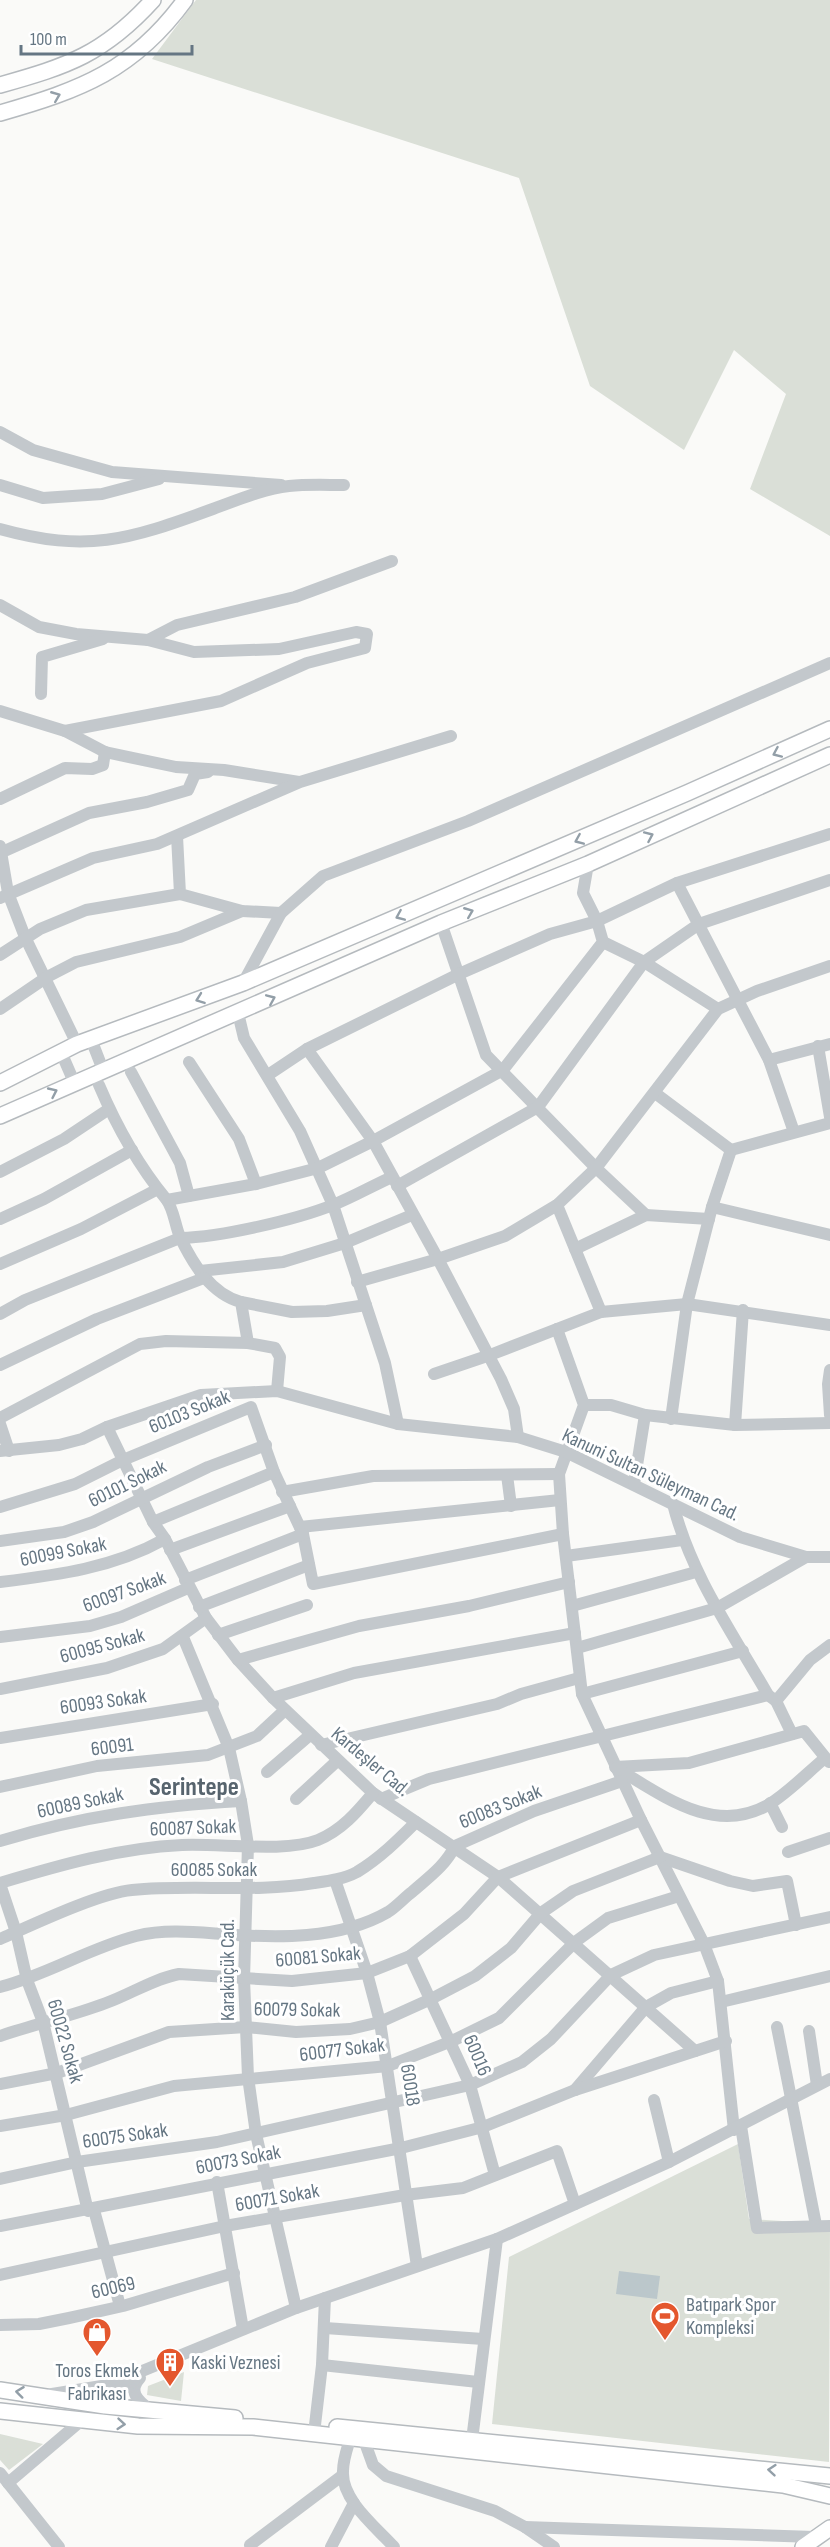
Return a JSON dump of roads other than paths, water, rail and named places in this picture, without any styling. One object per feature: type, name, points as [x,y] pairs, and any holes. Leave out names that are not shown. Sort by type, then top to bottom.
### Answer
[{"type":"main road","points":[[0,85],[53,70],[93,51],[128,28],[153,0]]},
{"type":"main road","points":[[0,113],[52,98],[106,74],[139,53],[165,28],[185,0]]},
{"type":"main road","points":[[0,1083],[84,1042],[243,984],[830,729]]},
{"type":"main road","points":[[0,1116],[74,1082],[101,1077],[237,1013],[441,923],[588,864],[830,755]]},
{"type":"main road","points":[[0,2390],[105,2406],[830,2476]]},
{"type":"main road","points":[[82,2421],[105,2406]]},
{"type":"main road","points":[[0,2411],[138,2426],[252,2427],[783,2485],[830,2496]]},
{"type":"main road","points":[[809,2542],[830,2528]]},
{"type":"street","points":[[0,432],[33,450],[112,472],[288,486],[344,485]]},
{"type":"street","points":[[0,485],[43,498],[102,494],[172,475]]},
{"type":"street","points":[[0,529],[34,538],[90,543],[143,534],[239,499],[288,486]]},
{"type":"street","points":[[148,640],[177,625],[295,597],[392,561]]},
{"type":"street","points":[[0,606],[39,627],[76,634],[148,640],[194,652],[279,649],[356,632],[367,634],[365,648],[307,663],[221,701],[65,731]]},
{"type":"street","points":[[41,694],[42,657],[110,637]]},
{"type":"street","points":[[243,984],[280,913],[323,876],[468,821],[830,663]]},
{"type":"street","points":[[0,711],[65,731],[105,752],[176,766],[224,770],[300,782]]},
{"type":"street","points":[[4,895],[93,858],[157,844],[300,782],[451,736]]},
{"type":"street","points":[[0,800],[65,768],[92,769],[104,765],[105,752]]},
{"type":"street","points":[[224,770],[195,774],[188,790],[147,802],[89,813],[1,850],[4,895],[46,977],[84,1042],[101,1077],[109,1109],[156,1190],[167,1200],[180,1238],[202,1274],[228,1299],[292,1312],[366,1305]]},
{"type":"street","points":[[268,1075],[307,1049],[459,974],[550,934],[597,921],[677,883],[830,834]]},
{"type":"street","points":[[177,836],[180,894]]},
{"type":"street","points":[[588,864],[582,892],[597,921],[603,942],[644,962],[718,1009]]},
{"type":"street","points":[[0,1314],[25,1300],[180,1238],[204,1237],[333,1205],[394,1182],[538,1107],[644,962],[699,924],[830,880]]},
{"type":"street","points":[[677,883],[769,1060],[794,1132]]},
{"type":"street","points":[[0,955],[25,937],[56,921],[86,910],[180,894],[242,911],[280,913]]},
{"type":"street","points":[[0,1009],[46,977],[76,962],[180,937],[242,911]]},
{"type":"street","points":[[441,923],[486,1055],[596,1168],[646,1215]]},
{"type":"street","points":[[167,1200],[256,1184],[318,1168],[373,1141],[503,1070],[603,942]]},
{"type":"street","points":[[357,1282],[438,1259],[505,1236],[557,1205],[596,1168],[718,1009],[736,999],[830,966]]},
{"type":"street","points":[[237,1013],[244,1038],[268,1075],[318,1168],[333,1205],[385,1363],[398,1425]]},
{"type":"street","points":[[769,1060],[824,1045],[830,1117]]},
{"type":"street","points":[[307,1049],[373,1141],[438,1259],[490,1355],[514,1409],[518,1437]]},
{"type":"street","points":[[61,1052],[74,1082]]},
{"type":"street","points":[[189,1062],[239,1139],[256,1184]]},
{"type":"street","points":[[131,1072],[180,1163],[189,1196]]},
{"type":"street","points":[[655,1093],[731,1150]]},
{"type":"street","points":[[0,1172],[64,1139],[109,1109]]},
{"type":"street","points":[[731,1150],[830,1123]]},
{"type":"street","points":[[0,1220],[44,1199],[132,1150]]},
{"type":"street","points":[[671,1419],[687,1304],[710,1213],[731,1150]]},
{"type":"street","points":[[0,1264],[81,1229],[156,1190]]},
{"type":"street","points":[[557,1205],[601,1312]]},
{"type":"street","points":[[575,1249],[646,1215],[710,1213],[830,1235]]},
{"type":"street","points":[[0,1365],[97,1319],[202,1274],[283,1262],[345,1244],[412,1215]]},
{"type":"street","points":[[241,1302],[248,1343]]},
{"type":"street","points":[[434,1374],[601,1312],[687,1304],[830,1325]]},
{"type":"street","points":[[735,1425],[743,1311]]},
{"type":"street","points":[[557,1329],[584,1405],[559,1474],[562,1534],[582,1694],[640,1820],[704,1944],[718,1981],[738,2128],[758,2228],[830,2226]]},
{"type":"street","points":[[0,1418],[140,1344],[166,1341],[248,1343],[275,1348],[280,1357],[277,1391]]},
{"type":"street","points":[[830,1370],[828,1384],[830,1415]]},
{"type":"street","name":"Kanuni Sultan Süleyman Cad.","points":[[4,1451],[59,1445],[82,1439],[107,1427],[201,1395],[277,1391],[398,1425],[518,1437],[566,1452],[740,1537],[806,1557],[830,1557]]},
{"type":"street","points":[[247,1393],[251,1407]]},
{"type":"street","points":[[584,1405],[611,1405],[645,1415],[735,1425],[830,1423]]},
{"type":"street","name":"60103 Sokak","points":[[0,1507],[75,1484],[123,1460],[251,1407],[282,1492],[302,1531],[313,1584],[562,1534]]},
{"type":"street","points":[[634,1484],[645,1415]]},
{"type":"street","points":[[0,1424],[4,1451]]},
{"type":"street","name":"Kardeşler Cad.","points":[[107,1427],[153,1522],[203,1613],[238,1660],[273,1698],[377,1796],[498,1876],[695,2051]]},
{"type":"street","name":"60101 Sokak","points":[[0,1541],[64,1532],[93,1522],[141,1497],[208,1467],[266,1445]]},
{"type":"street","points":[[153,1522],[274,1472]]},
{"type":"street","points":[[282,1492],[373,1476],[559,1474]]},
{"type":"street","points":[[507,1475],[511,1506]]},
{"type":"street","name":"60097 Sokak","points":[[0,1637],[90,1626],[121,1617],[186,1584],[302,1531],[560,1500]]},
{"type":"street","points":[[673,1504],[682,1540],[696,1572],[792,1734]]},
{"type":"street","name":"60099 Sokak","points":[[0,1582],[94,1569],[144,1551],[290,1506]]},
{"type":"street","points":[[566,1556],[682,1540]]},
{"type":"street","points":[[577,1648],[717,1608],[806,1557]]},
{"type":"street","name":"60095 Sokak","points":[[0,1689],[106,1668],[163,1649],[183,1637],[203,1613],[309,1565]]},
{"type":"street","points":[[572,1606],[696,1572]]},
{"type":"street","points":[[238,1660],[359,1626],[469,1606],[569,1582]]},
{"type":"street","points":[[218,1635],[307,1605]]},
{"type":"street","points":[[273,1698],[354,1673],[575,1632]]},
{"type":"street","name":"Karaküçük Cad.","points":[[183,1637],[230,1748],[241,1801],[248,1845],[244,1979],[248,2077],[256,2134],[296,2308]]},
{"type":"street","points":[[772,1698],[810,1660],[830,1645]]},
{"type":"street","points":[[582,1694],[743,1651]]},
{"type":"street","points":[[321,1745],[497,1704],[521,1694],[579,1678]]},
{"type":"street","name":"60087 Sokak","points":[[0,1884],[108,1853],[183,1845],[288,1845],[318,1840],[350,1821],[377,1796],[429,1779],[601,1736],[772,1698]]},
{"type":"street","name":"60093 Sokak","points":[[0,1737],[213,1704]]},
{"type":"street","name":"60091","points":[[0,1787],[97,1766],[208,1755],[257,1736],[285,1710]]},
{"type":"street","points":[[804,1731],[828,1760],[770,1803],[751,1813],[724,1818],[682,1808],[615,1767],[689,1763],[804,1731]]},
{"type":"street","points":[[267,1772],[310,1735]]},
{"type":"street","points":[[296,1799],[338,1761]]},
{"type":"street","name":"60083 Sokak","points":[[0,1987],[27,1980],[76,1958],[137,1936],[175,1931],[245,1936],[307,1935],[352,1926],[388,1912],[447,1862],[454,1846],[534,1811],[622,1781]]},
{"type":"street","name":"60089 Sokak","points":[[0,1841],[111,1813],[241,1801]]},
{"type":"street","points":[[770,1803],[782,1827]]},
{"type":"street","name":"60081 Sokak","points":[[0,2036],[115,2000],[162,1977],[179,1974],[292,1981],[368,1973],[410,1956],[464,1914],[498,1876],[640,1820]]},
{"type":"street","name":"60085 Sokak","points":[[0,1939],[87,1903],[129,1890],[247,1890],[288,1888],[335,1880],[356,1873],[388,1851],[416,1822]]},
{"type":"street","points":[[789,1852],[830,1838]]},
{"type":"street","points":[[660,1857],[730,1881],[753,1886],[787,1881],[796,1925]]},
{"type":"street","name":"60079 Sokak","points":[[0,2084],[57,2073],[169,2032],[246,2027],[296,2032],[350,2029],[380,2022],[475,1976],[511,1947],[542,1913],[573,1891],[660,1857]]},
{"type":"street","name":"60018","points":[[335,1880],[368,1973],[380,2022],[401,2148],[405,2195],[417,2266]]},
{"type":"street","name":"60022 Sokak","points":[[0,1884],[16,1932],[27,1980],[43,2022],[77,2162],[106,2250],[120,2307]]},
{"type":"street","name":"60077 Sokak","points":[[0,2126],[66,2115],[174,2085],[388,2066],[452,2041],[499,2018],[575,1942],[608,1918],[679,1896]]},
{"type":"street","points":[[611,1975],[654,1954],[830,1917]]},
{"type":"street","name":"60016","points":[[410,1956],[452,2041],[470,2085],[495,2175]]},
{"type":"street","name":"60075 Sokak","points":[[0,2179],[77,2162],[256,2134],[470,2085],[522,2062],[551,2039],[611,1975]]},
{"type":"street","points":[[721,2002],[830,1976]]},
{"type":"street","points":[[575,2090],[645,2007],[671,1993],[718,1981]]},
{"type":"street","points":[[777,2027],[816,2225]]},
{"type":"street","points":[[809,2031],[817,2085]]},
{"type":"street","name":"60073 Sokak","points":[[0,2226],[401,2148],[483,2127],[575,2090],[726,2041]]},
{"type":"street","points":[[43,2395],[87,2391],[147,2370],[296,2308],[497,2239],[669,2162],[830,2079]]},
{"type":"street","points":[[654,2100],[669,2162]]},
{"type":"street","name":"60071 Sokak","points":[[0,2275],[106,2250],[225,2226],[405,2195],[463,2188],[557,2151],[575,2204]]},
{"type":"street","points":[[217,2182],[243,2329]]},
{"type":"street","points":[[472,2440],[497,2239]]},
{"type":"street","name":"60069","points":[[0,2325],[39,2324],[120,2307],[234,2273]]},
{"type":"street","points":[[315,2425],[325,2328],[325,2298]]},
{"type":"street","points":[[325,2328],[483,2339]]},
{"type":"street","points":[[322,2365],[478,2382]]},
{"type":"street","points":[[105,2406],[147,2370]]},
{"type":"street","points":[[147,2370],[135,2384],[134,2392],[137,2400],[149,2409]]},
{"type":"street","points":[[8,2484],[82,2421]]},
{"type":"street","points":[[250,2545],[343,2475],[357,2439]]},
{"type":"street","points":[[357,2439],[373,2465],[386,2476],[495,2511],[525,2526],[554,2547]]},
{"type":"street","points":[[0,2473],[59,2547]]},
{"type":"street","points":[[343,2475],[354,2503],[394,2547]]},
{"type":"street","points":[[331,2547],[354,2503]]},
{"type":"street","points":[[525,2526],[809,2542]]},
{"type":"place","name":"Batıpark Spor Kompleksi","points":[[665,2342]]},
{"type":"place","name":"Toros Ekmek Fabrikası","points":[[97,2358]]},
{"type":"place","name":"Kaski Veznesi","points":[[170,2388]]},
{"type":"district","name":"Serintepe","points":[[194,1786]]}]
